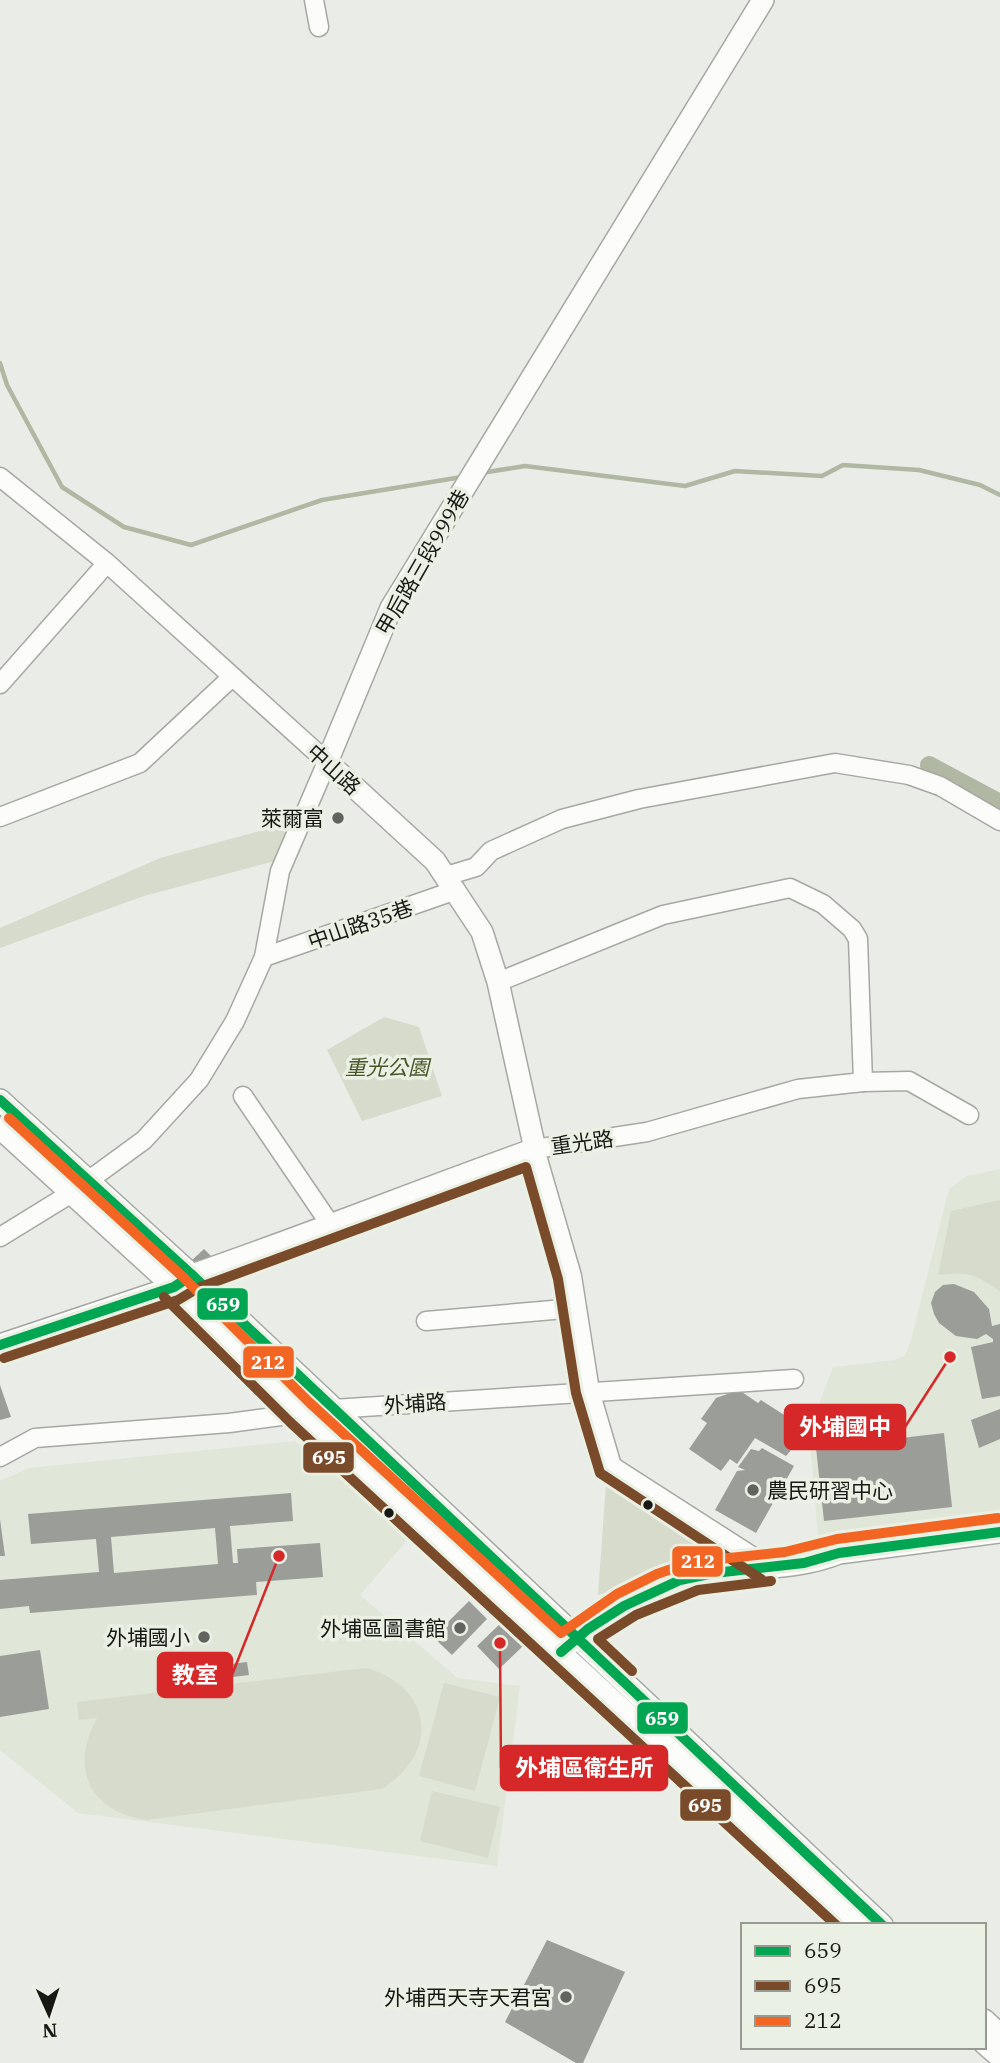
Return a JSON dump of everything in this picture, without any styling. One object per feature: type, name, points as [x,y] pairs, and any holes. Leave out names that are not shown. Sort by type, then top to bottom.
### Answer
[{"type":"street","points":[[314,0],[319,27]]},
{"type":"street","name":"甲后路三段999巷","points":[[0,1237],[70,1194],[144,1140],[199,1080],[234,1021],[264,957],[280,871],[391,608],[763,0]]},
{"type":"street","name":"中山路","points":[[0,477],[107,563],[435,861],[482,932],[498,982],[536,1149]]},
{"type":"street","points":[[0,684],[107,563]]},
{"type":"street","points":[[0,817],[140,764],[232,677]]},
{"type":"street","name":"中山路35巷","points":[[264,957],[451,883],[476,867],[491,851],[562,819],[639,799],[835,763],[909,775],[940,786],[1000,821]]},
{"type":"street","points":[[498,982],[663,915],[790,888],[823,904],[852,929],[858,939],[863,1082]]},
{"type":"street","name":"重光路","points":[[0,1345],[174,1287],[192,1275],[332,1227],[424,1188],[536,1149],[647,1132],[798,1089],[863,1082],[909,1081],[970,1115]]},
{"type":"street","points":[[243,1096],[332,1227]]},
{"type":"street","points":[[0,1100],[192,1275],[333,1409],[568,1645],[854,1923]]},
{"type":"street","points":[[0,1128],[174,1287],[300,1413],[568,1645],[880,1923]]},
{"type":"street","points":[[536,1149],[572,1276],[590,1391],[612,1466],[769,1567]]},
{"type":"street","points":[[425,1321],[576,1308]]},
{"type":"street","name":"外埔路","points":[[0,1457],[35,1438],[229,1423],[333,1409],[794,1379]]},
{"type":"street","points":[[568,1645],[630,1603],[694,1576],[817,1562],[839,1553],[1000,1532]]},
{"type":"street","points":[[986,2022],[1000,2035]]},
{"type":"street","points":[[986,2044],[1000,2057]]},
{"type":"shaded area","points":[[1000,1169],[1000,1515],[841,1536],[819,1545],[809,1432],[833,1367],[895,1360],[905,1355],[949,1189],[967,1176]]},
{"type":"shaded area","name":"外埔國小","points":[[295,1441],[409,1538],[360,1595],[458,1678],[520,1686],[497,1866],[78,1813],[0,1750],[0,1481],[29,1468]]},
{"type":"green space","points":[[293,822],[275,861],[144,896],[0,948],[0,928],[160,858]]},
{"type":"green space","name":"重光公園","points":[[384,1017],[419,1027],[442,1096],[362,1121],[327,1050]]},
{"type":"green space","points":[[1000,1200],[1000,1291],[971,1275],[938,1275],[951,1211]]},
{"type":"green space","points":[[606,1484],[625,1485],[711,1538],[709,1560],[598,1595]]},
{"type":"green space","points":[[366,1668],[388,1677],[405,1690],[416,1705],[421,1722],[420,1740],[413,1758],[400,1774],[381,1789],[147,1820],[111,1808],[99,1798],[90,1785],[85,1771],[85,1754],[97,1718],[79,1720],[77,1702]]},
{"type":"green space","points":[[444,1683],[500,1697],[475,1791],[419,1776]]},
{"type":"green space","points":[[432,1791],[500,1807],[488,1858],[420,1841]]},
{"type":"building","points":[[204,1249],[215,1260],[199,1265],[190,1262]]},
{"type":"building","points":[[954,1284],[974,1292],[989,1309],[992,1326],[1000,1324],[1000,1396],[982,1399],[971,1347],[993,1342],[993,1339],[986,1334],[977,1339],[956,1336],[939,1323],[934,1314],[931,1303],[935,1292],[943,1285]]},
{"type":"building","points":[[0,1385],[11,1417],[0,1420]]},
{"type":"building","points":[[739,1390],[758,1403],[761,1400],[800,1425],[792,1433],[801,1439],[786,1456],[755,1438],[737,1464],[730,1459],[721,1471],[689,1449],[707,1423],[701,1419],[716,1398]]},
{"type":"building","points":[[1000,1409],[1000,1439],[979,1448],[971,1420]]},
{"type":"building","points":[[944,1433],[952,1507],[824,1521],[816,1448]]},
{"type":"building","name":"農民研習中心","points":[[762,1448],[794,1466],[756,1533],[715,1510],[737,1471],[745,1470],[738,1467],[751,1449],[759,1451]]},
{"type":"building","points":[[291,1493],[293,1521],[230,1526],[233,1563],[238,1563],[237,1549],[320,1543],[323,1577],[256,1582],[257,1595],[30,1613],[29,1606],[0,1609],[0,1580],[99,1572],[96,1539],[31,1544],[28,1514]],"holes":[[[215,1528],[218,1564],[114,1573],[111,1537]]]},
{"type":"building","points":[[0,1519],[5,1556],[0,1556]]},
{"type":"building","name":"外埔區圖書館","points":[[469,1601],[487,1619],[452,1655],[433,1637]]},
{"type":"building","points":[[504,1620],[520,1637],[517,1640],[523,1646],[499,1669],[477,1646]]},
{"type":"building","points":[[40,1650],[49,1709],[0,1717],[0,1656]]},
{"type":"building","points":[[247,1662],[249,1675],[225,1678],[223,1665]]},
{"type":"building","name":"外埔西天寺天君宮","points":[[547,1940],[625,1972],[583,2063],[576,2063],[505,2022]]},
{"type":"waterway","points":[[0,363],[7,385],[62,487],[124,527],[191,545],[322,500],[462,477]]},
{"type":"waterway","points":[[481,473],[525,466],[685,486],[735,471],[822,476],[843,465],[919,470],[980,485],[1000,495]]},
{"type":"waterway","points":[[929,765],[1000,803]]},
{"type":"transit line","name":"659","points":[[0,1100],[192,1275],[880,1923]]},
{"type":"transit line","name":"212","points":[[9,1118],[183,1277],[310,1403],[561,1633],[617,1594],[657,1574],[692,1562],[785,1552],[837,1539],[998,1518]]},
{"type":"transit line","name":"695","points":[[4,1358],[178,1300],[198,1288],[526,1167],[558,1279],[576,1393],[600,1473],[761,1579]]},
{"type":"transit line","name":"659","points":[[0,1345],[174,1287],[192,1275]]},
{"type":"transit line","name":"695","points":[[164,1297],[291,1423],[834,1923]]},
{"type":"transit line","name":"659","points":[[561,1652],[588,1629],[624,1606],[680,1580],[714,1573],[804,1563],[839,1553],[1000,1532]]},
{"type":"transit line","name":"695","points":[[632,1671],[598,1639],[636,1615],[698,1590],[771,1581]]},
{"type":"place","name":"萊爾富","points":[[338,818]]},
{"type":"place","name":"外埔國中","points":[[950,1357]]},
{"type":"place","name":"農民研習中心","points":[[753,1490]]},
{"type":"place","name":"教室","points":[[279,1556]]},
{"type":"place","name":"外埔區圖書館","points":[[460,1628]]},
{"type":"place","name":"外埔國小","points":[[204,1637]]},
{"type":"place","name":"外埔區衛生所","points":[[500,1643]]},
{"type":"place","name":"外埔西天寺天君宮","points":[[566,1997]]}]
